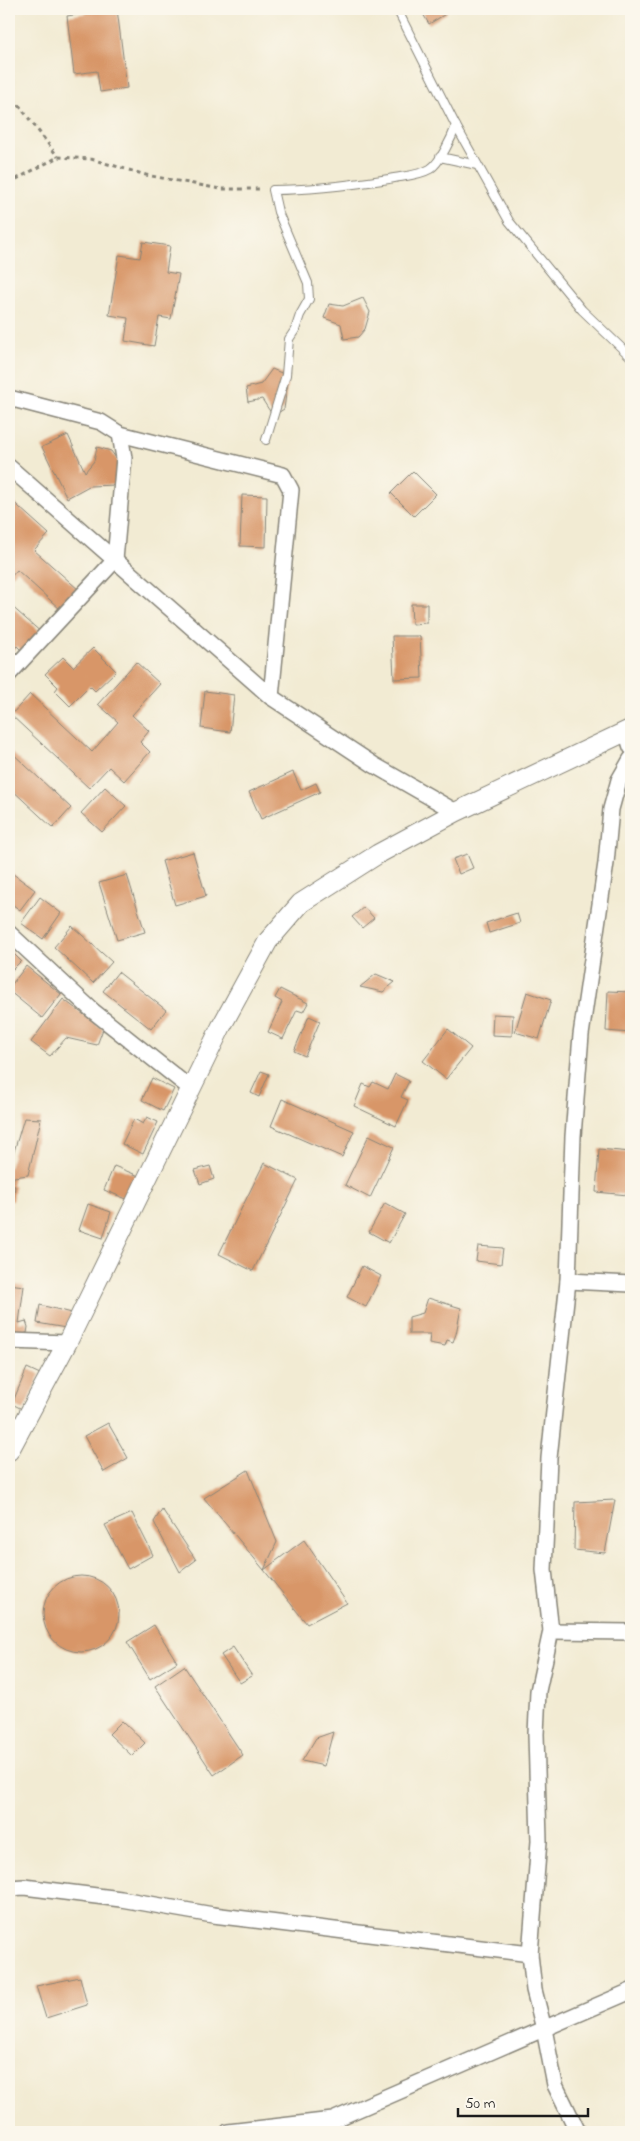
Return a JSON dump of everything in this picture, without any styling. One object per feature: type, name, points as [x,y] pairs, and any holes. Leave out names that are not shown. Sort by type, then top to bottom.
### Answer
[{"type":"street","points":[[9,398],[101,422],[120,434],[283,475],[291,490],[271,697]]},
{"type":"street","points":[[9,674],[115,560],[124,458],[120,434]]},
{"type":"street","points":[[9,467],[271,697],[374,764],[456,812]]},
{"type":"street","points":[[9,1451],[67,1343],[221,1027],[268,941],[300,903],[378,854],[456,812],[630,736]]},
{"type":"street","points":[[578,2132],[555,2085],[534,1990],[530,1954],[538,1841],[536,1734],[538,1691],[552,1631],[544,1570],[549,1458],[568,1281],[574,1136],[581,1034],[606,863],[611,809],[619,780],[631,759]]},
{"type":"street","points":[[9,932],[93,1011],[191,1089]]},
{"type":"street","points":[[568,1281],[631,1284]]},
{"type":"street","points":[[9,1341],[67,1343]]},
{"type":"street","points":[[552,1631],[631,1632]]},
{"type":"street","points":[[9,1888],[111,1898],[213,1915],[530,1954]]},
{"type":"street","points":[[228,2132],[335,2126],[544,2029],[631,1991]]},
{"type":"lane","points":[[397,9],[456,126],[508,221],[582,310],[631,357]]},
{"type":"lane","points":[[266,440],[286,375],[289,338],[295,330],[300,315],[309,299],[308,283],[278,212],[273,190],[295,190],[363,183],[416,174],[432,168],[450,142],[456,126]]},
{"type":"lane","points":[[440,157],[477,165]]},
{"type":"path","points":[[9,92],[58,157]]},
{"type":"path","points":[[9,183],[58,157],[91,159],[146,175],[220,189],[273,190]]},
{"type":"building","points":[[86,9],[117,9],[127,88],[100,92],[97,71],[74,74],[67,16],[87,13]]},
{"type":"building","points":[[420,9],[445,9],[447,13],[429,24]]},
{"type":"building","points":[[143,242],[170,246],[166,272],[179,274],[171,319],[159,317],[154,346],[125,341],[128,318],[109,315],[119,255],[140,258]]},
{"type":"building","points":[[363,298],[370,312],[365,329],[358,337],[344,339],[341,324],[324,318],[329,304],[343,306]]},
{"type":"building","points":[[272,369],[286,375],[287,387],[284,409],[273,416],[262,399],[248,402],[246,388],[261,384]]},
{"type":"building","points":[[68,435],[85,472],[94,461],[97,447],[111,451],[124,469],[116,485],[89,486],[67,498],[42,447]]},
{"type":"building","points":[[413,471],[436,494],[414,516],[391,493]]},
{"type":"building","points":[[242,495],[267,496],[266,547],[240,546]]},
{"type":"building","points":[[9,498],[49,534],[34,550],[79,590],[61,610],[17,570],[9,579]]},
{"type":"building","points":[[9,604],[43,634],[25,654],[17,646],[9,655]]},
{"type":"building","points":[[411,604],[427,604],[427,623],[412,624]]},
{"type":"building","points":[[392,636],[420,636],[422,678],[394,679]]},
{"type":"building","points":[[93,648],[116,671],[95,691],[90,686],[70,706],[55,691],[58,687],[45,674],[63,657],[73,667]]},
{"type":"building","points":[[136,662],[160,684],[132,715],[149,731],[140,742],[150,752],[124,781],[109,767],[89,788],[11,715],[30,694],[92,752],[118,722],[98,704]]},
{"type":"building","points":[[205,691],[234,695],[230,732],[201,728]]},
{"type":"building","points":[[9,750],[71,808],[53,828],[9,787]]},
{"type":"building","points":[[293,772],[301,790],[316,783],[320,792],[261,819],[249,792]]},
{"type":"building","points":[[105,787],[126,806],[102,832],[81,813]]},
{"type":"building","points":[[193,852],[206,896],[175,905],[162,861]]},
{"type":"building","points":[[467,854],[473,868],[459,874],[453,859]]},
{"type":"building","points":[[9,871],[35,890],[20,910],[9,902]]},
{"type":"building","points":[[127,875],[145,932],[117,940],[99,883]]},
{"type":"building","points":[[40,897],[61,913],[43,939],[21,923]]},
{"type":"building","points":[[364,907],[374,918],[362,928],[352,917]]},
{"type":"building","points":[[517,913],[520,923],[489,933],[486,923]]},
{"type":"building","points":[[72,926],[112,962],[93,983],[54,947]]},
{"type":"building","points":[[9,949],[21,961],[9,973]]},
{"type":"building","points":[[26,966],[61,994],[42,1018],[9,991],[9,988]]},
{"type":"building","points":[[118,972],[166,1010],[151,1029],[103,991]]},
{"type":"building","points":[[376,974],[395,982],[383,992],[360,987]]},
{"type":"building","points":[[280,989],[308,1003],[303,1012],[297,1010],[283,1039],[268,1032],[282,1002],[275,998]]},
{"type":"building","points":[[608,991],[631,992],[631,1033],[606,1031]]},
{"type":"building","points":[[527,992],[551,1000],[539,1039],[515,1032]]},
{"type":"building","points":[[63,999],[103,1029],[97,1045],[66,1038],[50,1056],[31,1042]]},
{"type":"building","points":[[493,1014],[513,1015],[512,1036],[492,1035]]},
{"type":"building","points":[[309,1016],[320,1021],[305,1056],[294,1051]]},
{"type":"building","points":[[448,1029],[471,1048],[446,1079],[423,1061]]},
{"type":"building","points":[[261,1071],[269,1074],[259,1097],[251,1093]]},
{"type":"building","points":[[395,1074],[409,1081],[401,1097],[408,1100],[396,1126],[354,1106],[363,1084],[370,1087],[373,1082],[388,1089]]},
{"type":"building","points":[[152,1078],[174,1089],[163,1111],[142,1100]]},
{"type":"building","points":[[282,1099],[354,1131],[342,1157],[271,1126]]},
{"type":"building","points":[[147,1117],[158,1122],[143,1154],[122,1144],[134,1119],[143,1124]]},
{"type":"building","points":[[24,1118],[41,1119],[28,1175],[14,1177],[12,1186],[15,1186],[13,1201],[9,1201],[9,1168]]},
{"type":"building","points":[[369,1135],[394,1147],[370,1198],[345,1185]]},
{"type":"building","points":[[599,1149],[631,1152],[628,1195],[596,1192]]},
{"type":"building","points":[[264,1163],[298,1180],[253,1271],[219,1254]]},
{"type":"building","points":[[114,1166],[139,1176],[129,1200],[104,1190]]},
{"type":"building","points":[[210,1166],[214,1179],[200,1184],[195,1170]]},
{"type":"building","points":[[385,1203],[405,1214],[389,1243],[369,1232]]},
{"type":"building","points":[[88,1204],[111,1212],[103,1238],[79,1230]]},
{"type":"building","points":[[478,1246],[503,1248],[501,1264],[476,1261]]},
{"type":"building","points":[[362,1266],[381,1276],[366,1307],[347,1297]]},
{"type":"building","points":[[9,1284],[24,1286],[19,1323],[26,1321],[27,1333],[12,1336],[9,1329]]},
{"type":"building","points":[[428,1298],[461,1308],[453,1342],[447,1340],[445,1346],[429,1343],[430,1334],[409,1334],[409,1317],[423,1313]]},
{"type":"building","points":[[40,1305],[72,1313],[66,1328],[37,1323]]},
{"type":"building","points":[[27,1368],[40,1374],[24,1410],[12,1404]]},
{"type":"building","points":[[108,1423],[128,1458],[104,1472],[84,1436]]},
{"type":"building","points":[[248,1470],[277,1542],[264,1570],[204,1498]]},
{"type":"building","points":[[615,1500],[605,1553],[574,1550],[575,1502]]},
{"type":"building","points":[[162,1509],[196,1560],[180,1572],[154,1522]]},
{"type":"building","points":[[132,1513],[153,1555],[128,1569],[105,1525]]},
{"type":"building","points":[[304,1540],[347,1603],[307,1624],[264,1570]]},
{"type":"building","points":[[81,1576],[95,1579],[108,1587],[116,1600],[119,1614],[116,1628],[108,1641],[95,1649],[81,1652],[67,1649],[54,1641],[46,1628],[43,1614],[46,1600],[54,1587],[67,1579]]},
{"type":"building","points":[[154,1625],[177,1662],[150,1679],[127,1642]]},
{"type":"building","points":[[233,1647],[252,1676],[240,1683],[221,1655]]},
{"type":"building","points":[[184,1666],[243,1755],[214,1775],[155,1686]]},
{"type":"building","points":[[122,1721],[145,1743],[132,1756],[109,1734]]},
{"type":"building","points":[[333,1732],[324,1766],[302,1761],[316,1738]]},
{"type":"building","points":[[80,1977],[87,2005],[46,2018],[36,1986]]}]
